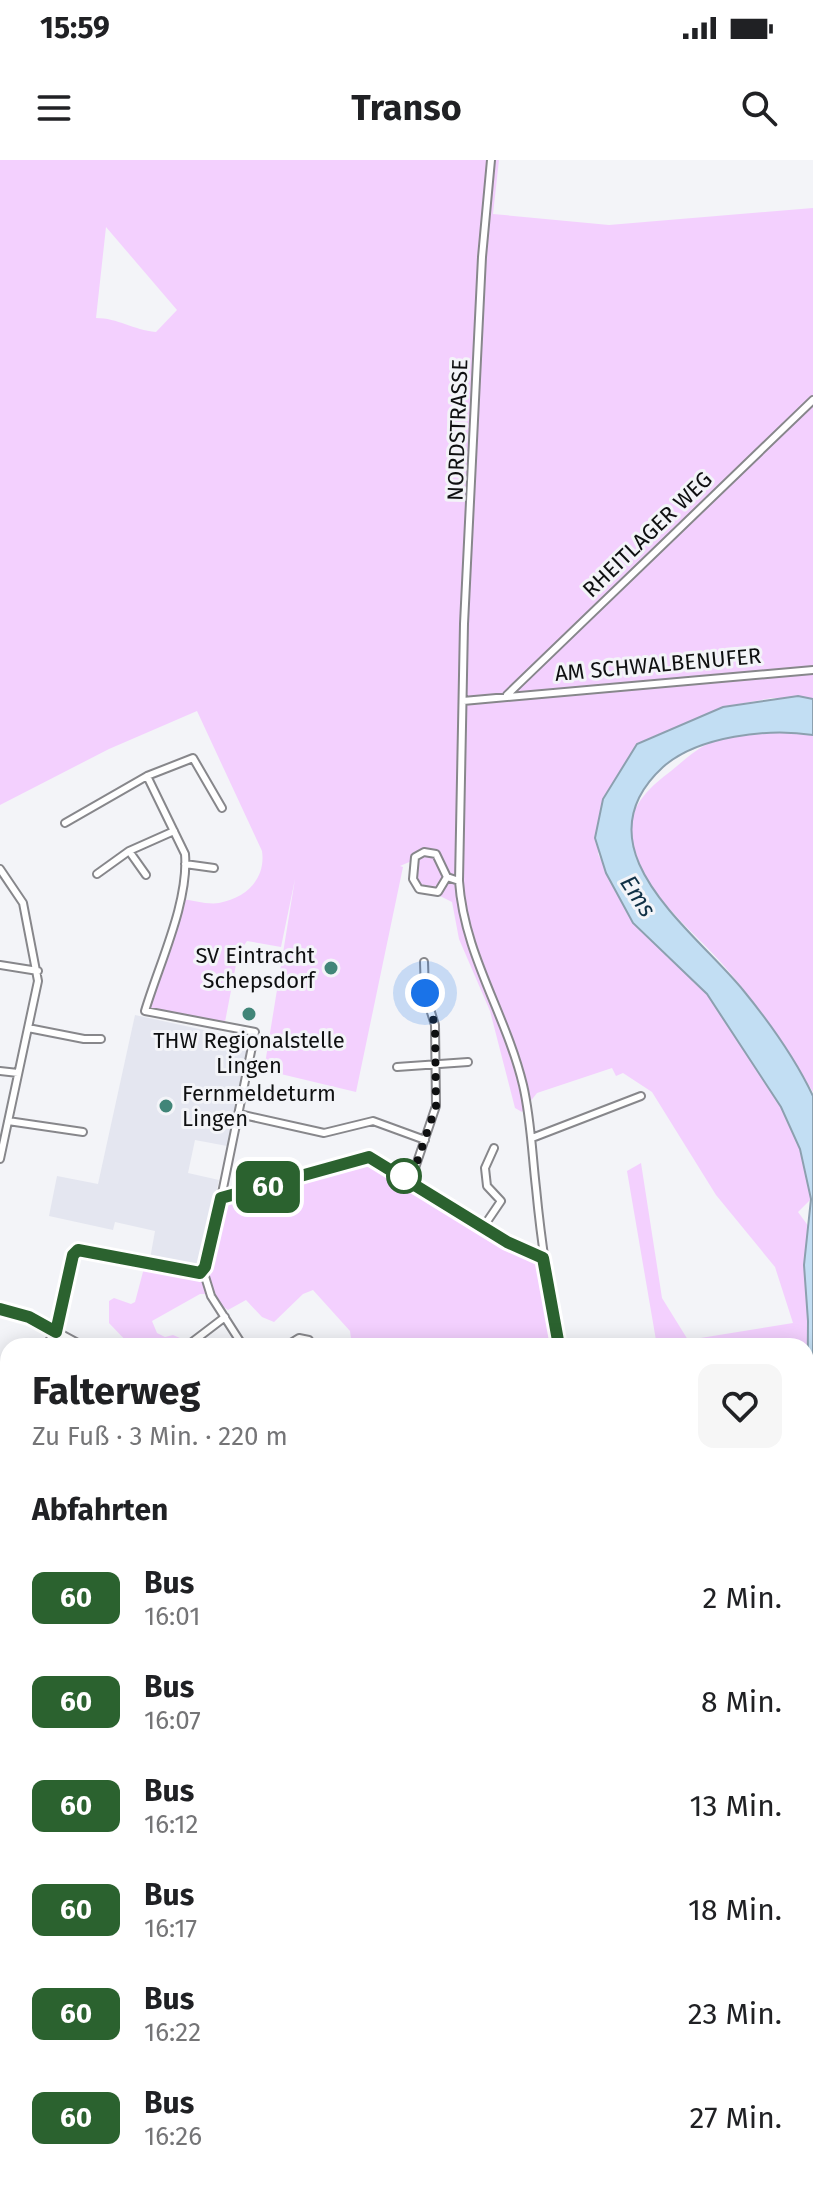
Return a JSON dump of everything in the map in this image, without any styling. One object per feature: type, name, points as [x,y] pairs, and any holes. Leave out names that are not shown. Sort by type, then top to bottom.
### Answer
[{"type":"street","name":"NORDSTRASSE","points":[[491,160],[482,271],[463,701],[459,881],[470,943],[514,1054],[532,1138],[543,1258],[558,1338]]},
{"type":"street","name":"RHEITLAGER WEG","points":[[507,695],[813,400]]},
{"type":"street","name":"AM SCHWALBENUFER","points":[[463,701],[813,670]]},
{"type":"street","points":[[65,823],[147,776],[193,758],[222,808]]},
{"type":"street","points":[[147,776],[174,831],[185,864],[181,899],[145,1011],[255,1032],[203,1270],[211,1296],[238,1338]]},
{"type":"street","points":[[97,874],[129,851],[174,831]]},
{"type":"street","points":[[129,851],[146,875]]},
{"type":"street","points":[[447,877],[438,892],[419,889],[413,879],[415,857],[424,852],[436,854],[447,877],[459,881]]},
{"type":"street","points":[[185,864],[214,868]]},
{"type":"street","points":[[0,869],[23,903],[38,971],[0,1159]]},
{"type":"street","points":[[411,1180],[436,1113],[435,1025],[425,993],[424,962]]},
{"type":"street","points":[[0,965],[38,971]]},
{"type":"street","points":[[28,1028],[84,1039],[101,1039]]},
{"type":"street","points":[[397,1067],[468,1062]]},
{"type":"street","points":[[0,1071],[18,1073]]},
{"type":"street","points":[[532,1138],[641,1096]]},
{"type":"street","points":[[239,1114],[324,1133],[366,1120],[425,1140]]},
{"type":"street","points":[[8,1121],[69,1133],[83,1132]]},
{"type":"street","points":[[484,1226],[501,1201],[487,1186],[485,1168],[494,1148]]},
{"type":"street","points":[[221,1198],[369,1157],[526,1253],[543,1258]]},
{"type":"street","points":[[51,1338],[56,1332],[73,1255],[78,1250],[195,1273],[203,1270]]},
{"type":"street","points":[[0,1309],[29,1317],[68,1338]]},
{"type":"street","points":[[197,1338],[225,1317]]},
{"type":"shaded area","points":[[0,160],[499,160],[493,214],[609,225],[813,208],[813,699],[772,698],[723,707],[637,744],[627,759],[598,854],[620,898],[667,957],[682,967],[707,994],[781,1107],[800,1149],[811,1199],[798,1212],[809,1227],[807,1338],[700,1338],[793,1323],[775,1267],[716,1195],[652,1092],[623,1073],[616,1076],[612,1068],[537,1093],[522,1112],[515,1108],[490,1011],[459,939],[452,902],[416,884],[414,860],[400,866],[403,867],[356,1092],[264,1070],[295,879],[281,947],[247,941],[238,954],[225,1022],[145,1010],[181,899],[219,903],[238,897],[258,878],[262,851],[197,711],[109,749],[0,805]],"holes":[[[106,227],[177,310],[156,332],[96,318]]]},
{"type":"shaded area","points":[[795,732],[813,735],[813,1092],[749,997],[655,891],[644,874],[631,835],[633,815],[642,798],[701,748],[714,741],[737,736]]},
{"type":"shaded area","points":[[135,1015],[250,1040],[227,1146],[195,1140],[188,1173],[219,1180],[201,1263],[195,1268],[150,1259],[155,1231],[115,1222],[113,1230],[49,1216],[57,1176],[98,1184]]},
{"type":"shaded area","points":[[367,1161],[538,1262],[552,1338],[351,1338],[350,1331],[313,1290],[303,1294],[274,1322],[262,1317],[246,1300],[228,1310],[205,1294],[200,1294],[152,1321],[157,1333],[180,1338],[123,1338],[109,1323],[109,1301],[114,1298],[131,1304],[135,1302],[144,1268],[199,1279],[205,1277],[222,1211],[229,1204]]},
{"type":"shaded area","points":[[641,1163],[662,1298],[687,1338],[656,1338],[627,1171]]},
{"type":"water","name":"Ems","points":[[798,696],[813,699],[813,735],[776,733],[734,737],[714,741],[678,756],[663,767],[639,797],[631,827],[636,857],[651,886],[763,1015],[790,1054],[813,1096],[813,1338],[808,1338],[804,1265],[811,1199],[800,1149],[781,1107],[707,994],[633,923],[606,873],[595,838],[603,799],[637,744],[723,707]]},
{"type":"bus line","name":"60","points":[[0,1309],[29,1317],[56,1332],[73,1255],[78,1250],[200,1273],[205,1267],[221,1198],[242,1195],[364,1157],[374,1157],[507,1242],[543,1258],[558,1338]]},
{"type":"place","name":"SV Eintracht Schepsdorf","points":[[331,968]]},
{"type":"place","name":"THW Regionalstelle Lingen","points":[[249,1014]]},
{"type":"place","name":"Fernmeldeturm Lingen","points":[[166,1106]]},
{"type":"route","points":[[404,1176],[411,1180],[436,1113],[435,1025],[425,993]]}]
